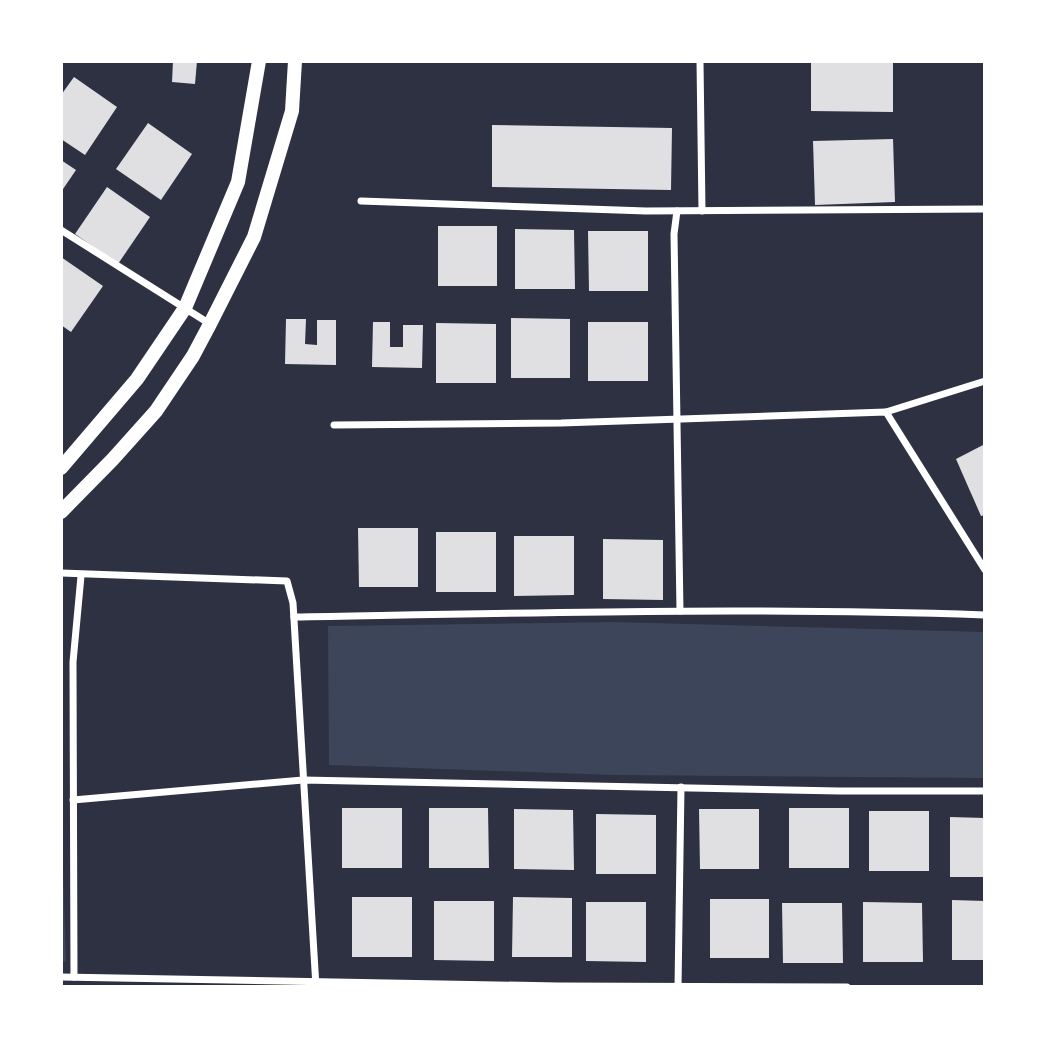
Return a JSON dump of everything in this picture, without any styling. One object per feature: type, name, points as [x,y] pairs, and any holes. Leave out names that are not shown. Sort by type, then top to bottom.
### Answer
[{"type":"main road","points":[[61,468],[137,379],[185,308],[238,182],[259,61]]},
{"type":"main road","points":[[61,512],[156,411],[193,356],[210,324],[254,237],[292,111],[295,61]]},
{"type":"street","points":[[700,61],[702,211]]},
{"type":"street","points":[[362,201],[677,211],[985,209]]},
{"type":"street","points":[[677,211],[674,234],[680,611]]},
{"type":"street","points":[[61,230],[210,324]]},
{"type":"street","points":[[334,425],[561,424],[886,412],[985,381]]},
{"type":"street","points":[[886,412],[985,570]]},
{"type":"street","points":[[61,573],[81,576],[287,581],[293,603],[316,984]]},
{"type":"street","points":[[74,977],[73,662],[81,576]]},
{"type":"street","points":[[294,617],[845,610],[985,615]]},
{"type":"street","points":[[73,800],[303,780],[985,791]]},
{"type":"street","points":[[678,986],[681,787]]},
{"type":"street","points":[[61,977],[160,983],[847,987]]},
{"type":"shaded area","points":[[613,622],[985,632],[985,778],[612,775],[329,765],[328,626]]},
{"type":"shaded area","points":[[61,808],[66,962],[61,961]]},
{"type":"building","points":[[173,61],[197,61],[195,84],[172,82]]},
{"type":"building","points":[[811,61],[893,61],[893,112],[811,111]]},
{"type":"building","points":[[74,77],[117,107],[85,155],[61,139],[61,95]]},
{"type":"building","points":[[148,123],[192,154],[161,200],[116,169]]},
{"type":"building","points":[[492,125],[672,128],[671,190],[492,187]]},
{"type":"building","points":[[893,139],[895,202],[815,205],[813,141]]},
{"type":"building","points":[[61,160],[76,170],[61,192]]},
{"type":"building","points":[[107,187],[150,217],[118,264],[75,234]]},
{"type":"building","points":[[438,226],[497,226],[497,286],[438,286]]},
{"type":"building","points":[[515,229],[574,230],[575,289],[515,289]]},
{"type":"building","points":[[588,231],[648,231],[648,291],[589,291]]},
{"type":"building","points":[[61,257],[103,286],[71,332],[61,325]]},
{"type":"building","points":[[511,318],[570,319],[570,378],[511,378]]},
{"type":"building","points":[[286,319],[306,319],[305,344],[317,345],[317,320],[336,320],[336,365],[285,364]]},
{"type":"building","points":[[373,322],[390,322],[390,347],[403,347],[403,325],[423,325],[422,368],[372,367]]},
{"type":"building","points":[[588,322],[648,322],[648,381],[588,381]]},
{"type":"building","points":[[436,323],[496,324],[496,383],[436,383]]},
{"type":"building","points":[[985,444],[985,515],[981,516],[956,459]]},
{"type":"building","points":[[358,528],[418,528],[418,587],[359,587]]},
{"type":"building","points":[[436,532],[496,532],[496,592],[436,592]]},
{"type":"building","points":[[514,536],[574,536],[574,595],[514,596]]},
{"type":"building","points":[[603,539],[663,540],[663,600],[603,599]]},
{"type":"building","points":[[342,808],[402,808],[402,868],[342,868]]},
{"type":"building","points":[[429,808],[488,808],[489,868],[429,868]]},
{"type":"building","points":[[789,808],[849,808],[849,868],[789,868]]},
{"type":"building","points":[[514,809],[573,810],[574,870],[514,869]]},
{"type":"building","points":[[699,809],[759,809],[759,869],[700,869]]},
{"type":"building","points":[[869,811],[929,811],[929,871],[869,871]]},
{"type":"building","points":[[596,814],[656,815],[656,874],[596,874]]},
{"type":"building","points":[[950,817],[985,818],[985,877],[950,877]]},
{"type":"building","points":[[352,897],[412,897],[412,957],[352,957]]},
{"type":"building","points":[[513,897],[572,898],[572,957],[512,957]]},
{"type":"building","points":[[710,899],[769,899],[769,958],[710,958]]},
{"type":"building","points":[[952,900],[985,901],[985,960],[952,960]]},
{"type":"building","points":[[434,901],[494,901],[494,961],[434,960]]},
{"type":"building","points":[[586,902],[646,902],[646,962],[586,961]]},
{"type":"building","points":[[863,902],[922,903],[923,962],[863,962]]},
{"type":"building","points":[[782,903],[842,903],[843,963],[783,963]]}]
